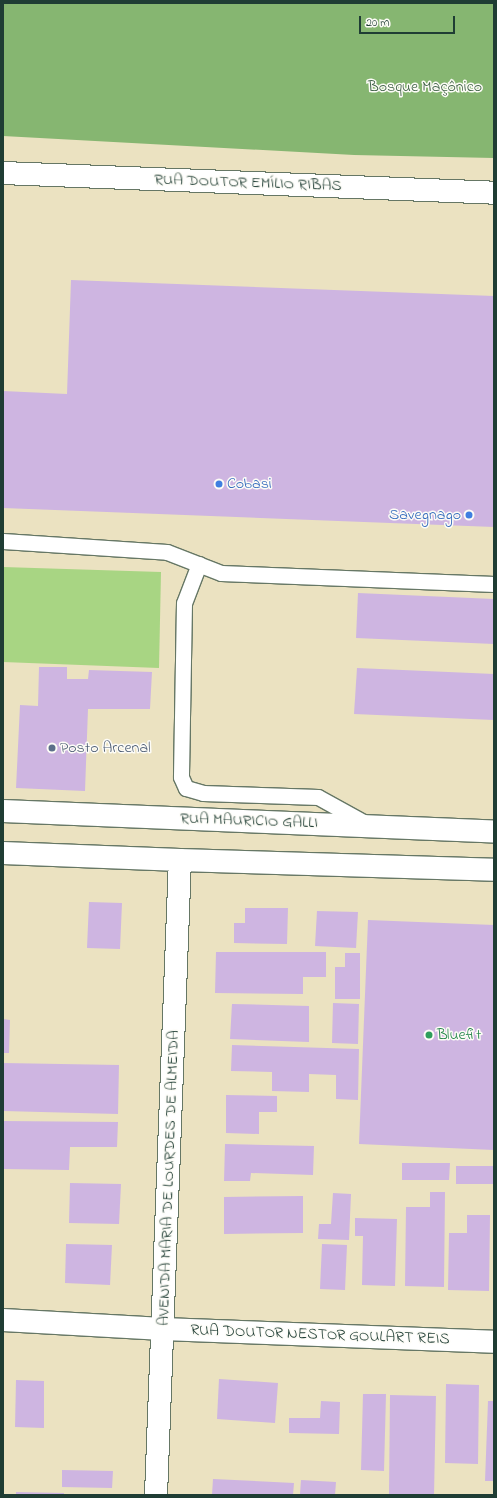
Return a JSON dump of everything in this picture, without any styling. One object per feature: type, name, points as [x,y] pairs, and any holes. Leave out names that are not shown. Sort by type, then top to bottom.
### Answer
[{"type":"street","name":"RUA DOUTOR EMÍLIO RIBAS","points":[[3,173],[494,193]]},
{"type":"street","name":"RUA MAURICIO GALLI","points":[[3,811],[494,832]]},
{"type":"street","points":[[3,853],[494,870]]},
{"type":"street","name":"AVENIDA MARIA DE LOURDES DE ALMEIDA","points":[[156,1495],[180,860]]},
{"type":"street","name":"RUA DOUTOR NESTOR GOULART REIS","points":[[3,1320],[163,1329],[494,1342]]},
{"type":"lane","points":[[3,541],[167,552],[221,573],[494,584]]},
{"type":"lane","points":[[200,564],[184,603],[181,777],[186,788],[203,793],[318,797],[370,826]]},
{"type":"green space","name":"Bosque Maçônico","points":[[3,3],[494,3],[494,158],[354,155],[3,136]]},
{"type":"green space","points":[[3,567],[161,572],[159,668],[3,662]]},
{"type":"building","points":[[71,280],[494,296],[494,527],[3,508],[3,391],[67,394]]},
{"type":"building","points":[[358,593],[494,599],[494,644],[356,638]]},
{"type":"building","points":[[39,667],[67,667],[67,679],[88,679],[89,670],[152,672],[150,709],[88,709],[85,791],[16,788],[20,705],[38,706]]},
{"type":"building","points":[[357,668],[494,674],[494,720],[354,714]]},
{"type":"building","points":[[89,902],[122,903],[120,949],[87,948]]},
{"type":"building","points":[[245,908],[288,908],[287,944],[234,943],[234,923],[245,923]]},
{"type":"building","points":[[317,911],[358,912],[356,948],[315,946]]},
{"type":"building","name":"Bluefit","points":[[368,920],[494,925],[494,1150],[359,1144]]},
{"type":"building","points":[[216,952],[326,952],[326,977],[303,977],[303,994],[215,993]]},
{"type":"building","points":[[345,953],[360,953],[360,999],[335,999],[335,967],[345,967]]},
{"type":"building","points":[[333,1003],[359,1004],[358,1044],[332,1043]]},
{"type":"building","points":[[232,1004],[309,1006],[309,1042],[230,1039]]},
{"type":"building","points":[[3,1019],[10,1020],[9,1053],[3,1053]]},
{"type":"building","points":[[232,1045],[359,1049],[358,1100],[336,1099],[336,1075],[309,1074],[309,1092],[272,1091],[272,1072],[231,1071]]},
{"type":"building","points":[[3,1063],[119,1065],[118,1114],[3,1111]]},
{"type":"building","points":[[226,1095],[277,1096],[277,1112],[259,1112],[259,1134],[226,1133]]},
{"type":"building","points":[[3,1121],[118,1122],[117,1147],[70,1147],[69,1170],[3,1169]]},
{"type":"building","points":[[225,1144],[314,1146],[313,1175],[251,1173],[250,1181],[224,1181]]},
{"type":"building","points":[[402,1163],[450,1163],[449,1180],[402,1180]]},
{"type":"building","points":[[456,1166],[494,1166],[494,1184],[456,1184]]},
{"type":"building","points":[[70,1183],[121,1184],[119,1224],[69,1223]]},
{"type":"building","points":[[430,1192],[445,1192],[444,1287],[405,1286],[406,1207],[430,1207]]},
{"type":"building","points":[[333,1193],[351,1194],[349,1240],[318,1239],[319,1224],[331,1224]]},
{"type":"building","points":[[303,1196],[303,1233],[224,1234],[224,1197]]},
{"type":"building","points":[[467,1215],[490,1215],[489,1291],[448,1290],[449,1233],[467,1233]]},
{"type":"building","points":[[355,1218],[397,1219],[395,1286],[362,1285],[363,1236],[355,1236]]},
{"type":"building","points":[[66,1244],[112,1245],[110,1285],[65,1283]]},
{"type":"building","points":[[322,1244],[347,1245],[345,1290],[320,1289]]},
{"type":"building","points":[[219,1379],[278,1383],[275,1423],[217,1419]]},
{"type":"building","points":[[16,1380],[44,1381],[44,1428],[15,1427]]},
{"type":"building","points":[[446,1384],[479,1385],[478,1464],[445,1463]]},
{"type":"building","points":[[363,1394],[386,1394],[384,1471],[361,1470]]},
{"type":"building","points":[[390,1395],[436,1396],[434,1495],[389,1494]]},
{"type":"building","points":[[321,1401],[340,1402],[339,1434],[289,1433],[289,1418],[320,1418]]},
{"type":"building","points":[[488,1401],[494,1401],[494,1481],[485,1481]]},
{"type":"building","points":[[62,1470],[113,1471],[112,1488],[62,1487]]},
{"type":"building","points":[[213,1479],[294,1483],[293,1495],[212,1495]]},
{"type":"building","points":[[301,1480],[336,1482],[335,1495],[300,1494]]},
{"type":"building","points":[[16,1492],[64,1493],[64,1495],[16,1495]]},
{"type":"place","name":"Cobasi","points":[[219,484]]},
{"type":"place","name":"Savegnago","points":[[469,515]]},
{"type":"place","name":"Posto Arcenal","points":[[52,748]]},
{"type":"place","name":"Bluefit","points":[[429,1035]]}]
